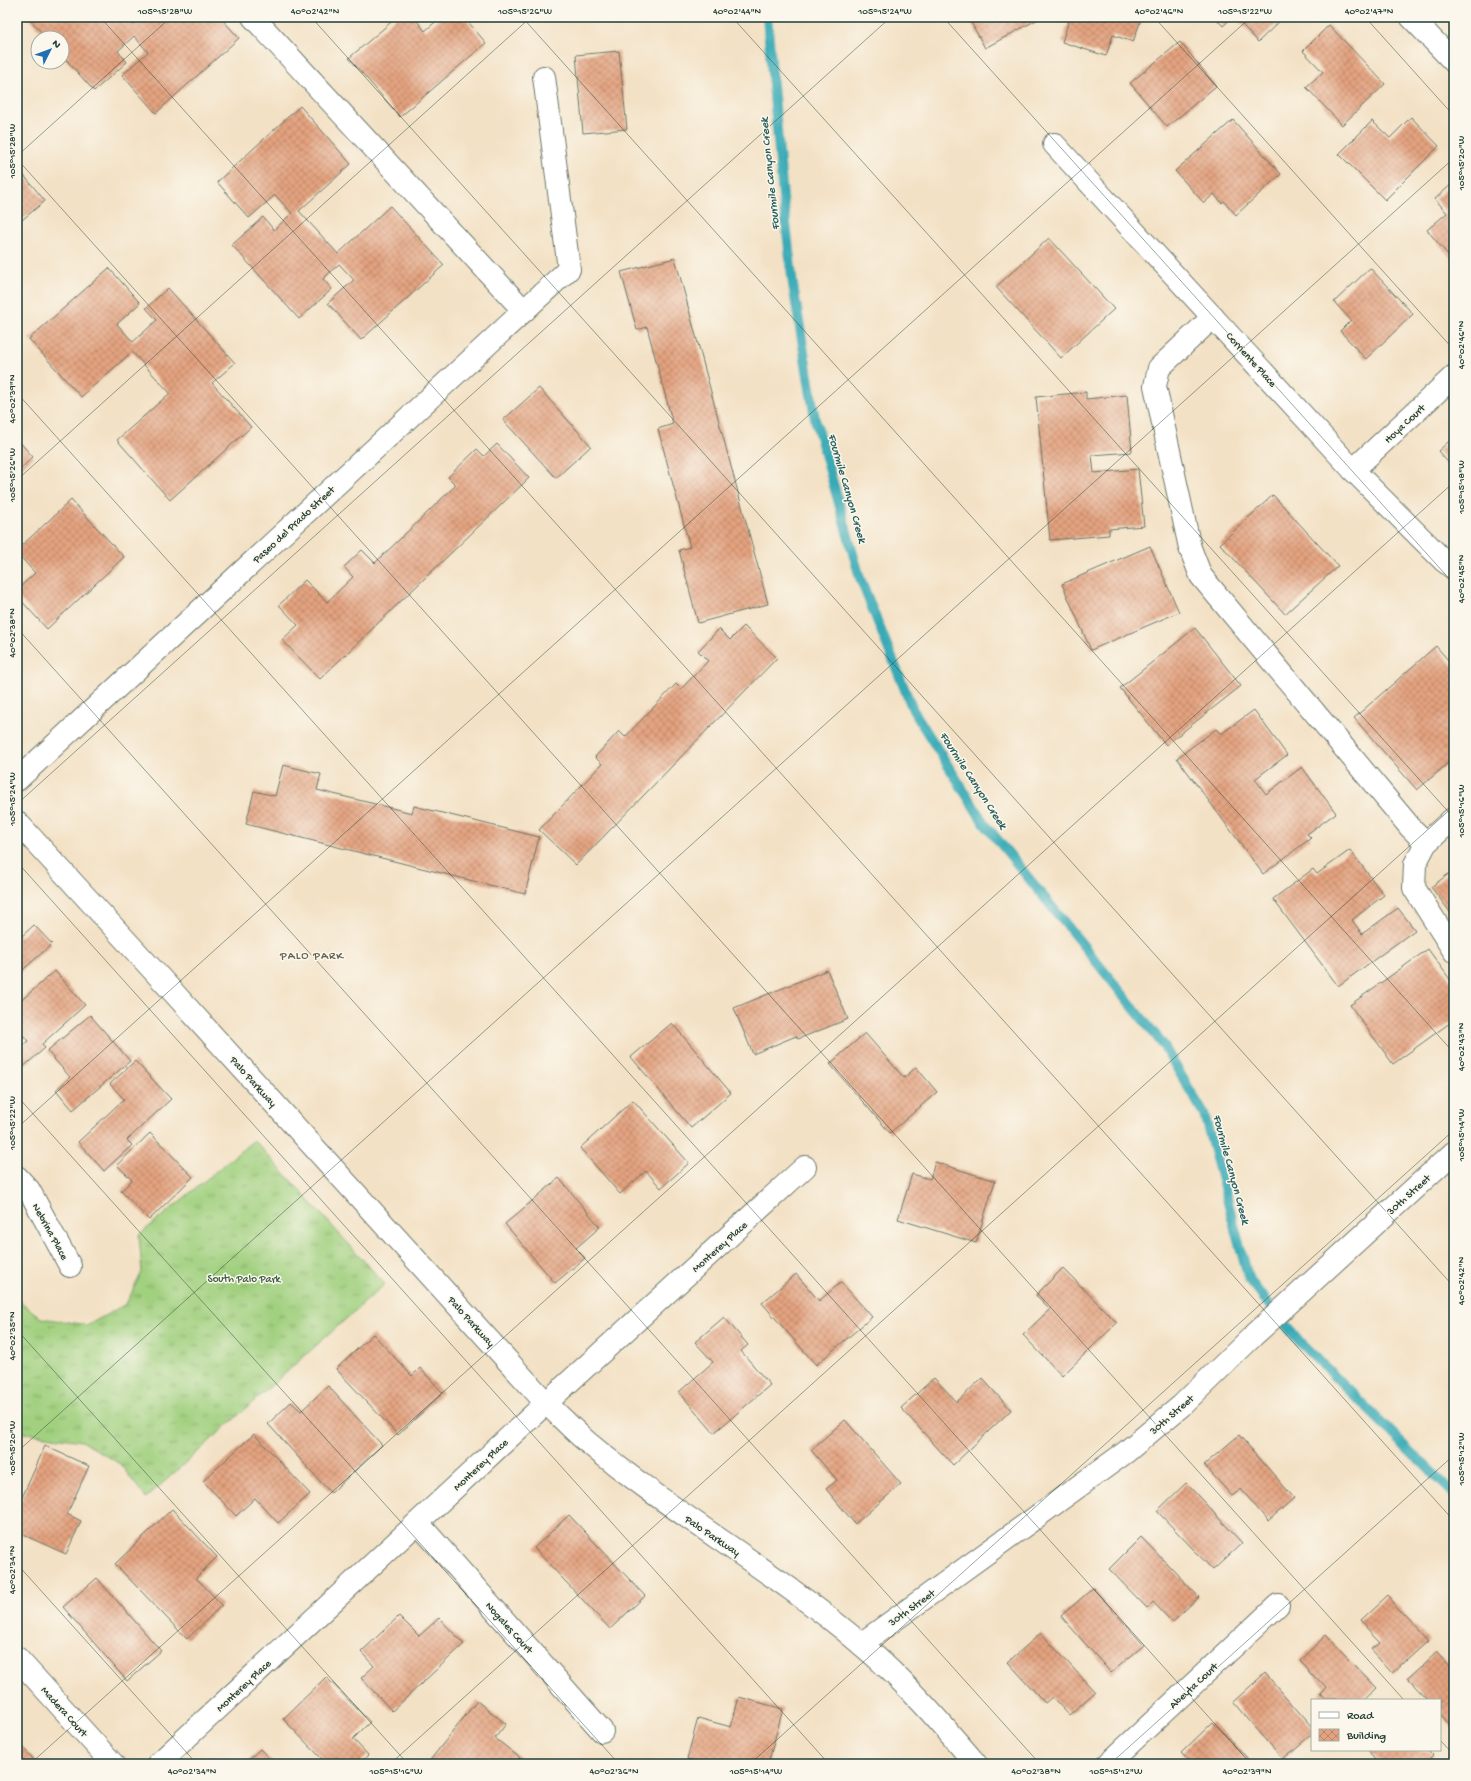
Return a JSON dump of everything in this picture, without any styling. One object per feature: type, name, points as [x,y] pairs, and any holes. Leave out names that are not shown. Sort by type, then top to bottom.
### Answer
[{"type":"street","points":[[252,17],[524,311]]},
{"type":"street","points":[[1411,17],[1454,62]]},
{"type":"street","name":"Paseo del Prado Street","points":[[17,780],[569,269],[544,77]]},
{"type":"street","name":"Corriente Place","points":[[1054,144],[1353,470],[1444,561],[1454,569]]},
{"type":"street","points":[[1213,317],[1159,368],[1155,386],[1190,548],[1201,576],[1410,827],[1426,843]]},
{"type":"street","name":"Hoya Court","points":[[1353,470],[1454,376]]},
{"type":"street","points":[[1454,818],[1426,843],[1415,864],[1414,888],[1454,951]]},
{"type":"street","name":"Palo Parkway","points":[[17,822],[546,1403],[584,1440],[624,1471],[743,1555],[861,1644],[897,1676],[927,1707],[976,1764]]},
{"type":"street","name":"30th Street","points":[[861,1644],[1126,1452],[1181,1406],[1253,1336],[1454,1152]]},
{"type":"street","name":"Monterey Place","points":[[158,1764],[546,1403],[805,1167]]},
{"type":"street","name":"Nebrina Place","points":[[17,1176],[29,1190],[70,1266]]},
{"type":"street","name":"Nogales Court","points":[[418,1523],[602,1731]]},
{"type":"street","name":"Abeyta Court","points":[[1108,1764],[1278,1605]]},
{"type":"street","name":"Madera Court","points":[[17,1658],[113,1764]]},
{"type":"green space","name":"South Palo Park","points":[[254,1140],[385,1284],[146,1498],[120,1464],[82,1441],[17,1432],[17,1299],[41,1318],[88,1325],[126,1304],[142,1272],[139,1235]]},
{"type":"building","points":[[28,17],[125,17],[133,25],[142,17],[220,17],[239,38],[156,113],[122,75],[148,52],[134,36],[118,51],[127,62],[94,91],[70,64],[70,30],[39,30]]},
{"type":"building","points":[[397,17],[414,17],[425,31],[441,17],[464,17],[486,43],[400,117],[349,58]]},
{"type":"building","points":[[968,17],[1042,17],[985,48]]},
{"type":"building","points":[[1070,17],[1142,17],[1133,42],[1113,35],[1106,56],[1062,42]]},
{"type":"building","points":[[1215,17],[1233,17],[1223,26]]},
{"type":"building","points":[[1235,17],[1281,17],[1283,18],[1258,42]]},
{"type":"building","points":[[1329,25],[1385,84],[1342,125],[1306,87],[1323,72],[1303,51]]},
{"type":"building","points":[[1180,42],[1216,86],[1167,127],[1130,83]]},
{"type":"building","points":[[619,51],[627,129],[583,133],[576,55]]},
{"type":"building","points":[[300,106],[351,164],[299,211],[338,254],[390,206],[444,265],[361,340],[328,303],[354,280],[339,264],[323,279],[332,289],[299,319],[232,245],[263,217],[274,230],[292,213],[275,195],[249,218],[217,182]]},
{"type":"building","points":[[1411,117],[1439,146],[1385,200],[1339,154],[1372,121],[1390,138]]},
{"type":"building","points":[[1233,120],[1281,174],[1236,215],[1224,201],[1222,203],[1214,194],[1204,203],[1175,171]]},
{"type":"building","points":[[17,167],[45,201],[17,224]]},
{"type":"building","points":[[1454,182],[1454,262],[1427,230],[1447,213],[1435,199]]},
{"type":"building","points":[[1049,238],[1114,309],[1061,358],[996,287]]},
{"type":"building","points":[[675,258],[768,604],[698,623],[679,550],[690,547],[658,429],[673,424],[647,327],[637,330],[621,272]]},
{"type":"building","points":[[109,268],[140,303],[117,324],[133,342],[157,320],[146,308],[168,288],[235,363],[212,383],[251,427],[170,500],[117,440],[170,393],[132,352],[81,397],[29,339]]},
{"type":"building","points":[[1370,268],[1413,314],[1366,359],[1340,331],[1351,320],[1334,302]]},
{"type":"building","points":[[539,388],[591,446],[556,478],[503,420]]},
{"type":"building","points":[[1086,392],[1086,399],[1127,395],[1132,452],[1092,455],[1094,473],[1138,469],[1144,526],[1109,529],[1109,535],[1050,540],[1036,397]]},
{"type":"building","points":[[1454,437],[1454,469],[1438,451]]},
{"type":"building","points":[[17,439],[33,457],[17,472]]},
{"type":"building","points":[[497,444],[529,478],[320,679],[282,640],[298,625],[279,605],[305,580],[327,602],[353,577],[344,567],[362,550],[375,563],[456,485],[448,477],[477,449],[484,456]]},
{"type":"building","points":[[1273,495],[1338,566],[1285,614],[1220,544]]},
{"type":"building","points":[[71,500],[124,557],[47,629],[17,596],[17,590],[35,573],[17,553],[17,547],[18,549]]},
{"type":"building","points":[[1150,546],[1179,612],[1091,650],[1062,584]]},
{"type":"building","points":[[744,626],[777,658],[576,865],[539,830],[602,764],[595,757],[619,731],[625,737],[676,684],[681,689],[708,661],[698,651],[719,629],[730,640]]},
{"type":"building","points":[[1195,628],[1241,686],[1166,745],[1120,688]]},
{"type":"building","points":[[1436,646],[1454,667],[1454,758],[1417,790],[1354,718]]},
{"type":"building","points":[[1254,710],[1287,755],[1255,779],[1266,794],[1302,767],[1336,813],[1307,834],[1311,838],[1263,874],[1177,758],[1216,729],[1221,734]]},
{"type":"building","points":[[283,765],[321,774],[317,790],[412,813],[414,806],[539,837],[525,894],[246,824],[254,791],[275,796]]},
{"type":"building","points":[[1350,850],[1384,895],[1352,920],[1362,934],[1398,908],[1415,930],[1338,986],[1273,899],[1313,869],[1317,874]]},
{"type":"building","points":[[1454,870],[1454,917],[1431,887]]},
{"type":"building","points":[[34,925],[52,944],[17,975],[17,933],[21,937]]},
{"type":"building","points":[[1428,949],[1454,985],[1454,1020],[1393,1064],[1350,1005]]},
{"type":"building","points":[[827,970],[848,1019],[798,1039],[796,1036],[753,1054],[734,1008]]},
{"type":"building","points":[[55,971],[85,1005],[42,1044],[45,1048],[22,1068],[17,1062],[17,1050],[28,1041],[17,1028],[17,1004]]},
{"type":"building","points":[[90,1015],[130,1061],[73,1110],[56,1090],[70,1077],[47,1051]]},
{"type":"building","points":[[672,1023],[731,1093],[691,1128],[631,1057]]},
{"type":"building","points":[[865,1033],[904,1078],[916,1067],[937,1092],[890,1133],[830,1064]]},
{"type":"building","points":[[135,1061],[171,1099],[127,1140],[132,1145],[104,1171],[78,1142],[124,1099],[110,1084]]},
{"type":"building","points":[[633,1100],[689,1163],[661,1188],[646,1171],[620,1194],[580,1148]]},
{"type":"building","points":[[150,1133],[193,1177],[149,1220],[121,1191],[132,1180],[117,1165]]},
{"type":"building","points":[[935,1162],[995,1181],[976,1243],[898,1219],[912,1174],[930,1179]]},
{"type":"building","points":[[559,1178],[600,1227],[576,1248],[585,1258],[555,1283],[505,1224]]},
{"type":"building","points":[[1063,1268],[1117,1323],[1062,1376],[1023,1335],[1050,1309],[1036,1295]]},
{"type":"building","points":[[796,1274],[819,1301],[841,1282],[872,1317],[816,1365],[762,1303]]},
{"type":"building","points":[[724,1317],[748,1345],[741,1351],[770,1385],[714,1433],[679,1392],[713,1362],[695,1342]]},
{"type":"building","points":[[373,1334],[412,1376],[420,1368],[443,1393],[398,1435],[336,1369]]},
{"type":"building","points":[[934,1378],[957,1402],[982,1378],[1011,1410],[953,1465],[901,1408]]},
{"type":"building","points":[[328,1386],[382,1445],[331,1493],[268,1424],[291,1402],[301,1411]]},
{"type":"building","points":[[845,1420],[901,1484],[855,1524],[826,1489],[837,1480],[811,1450]]},
{"type":"building","points":[[254,1434],[310,1494],[278,1523],[255,1498],[236,1516],[203,1481]]},
{"type":"building","points":[[1239,1435],[1294,1498],[1268,1521],[1241,1489],[1232,1496],[1204,1465]]},
{"type":"building","points":[[45,1446],[89,1466],[67,1514],[81,1521],[66,1554],[17,1532],[17,1509]]},
{"type":"building","points":[[1186,1483],[1242,1543],[1213,1570],[1157,1511]]},
{"type":"building","points":[[172,1509],[217,1557],[196,1578],[222,1605],[187,1639],[115,1564]]},
{"type":"building","points":[[569,1515],[645,1596],[610,1629],[534,1548]]},
{"type":"building","points":[[1141,1537],[1199,1597],[1172,1622],[1153,1602],[1147,1608],[1109,1569]]},
{"type":"building","points":[[97,1578],[161,1651],[127,1681],[63,1607]]},
{"type":"building","points":[[1093,1588],[1144,1645],[1111,1673],[1061,1616]]},
{"type":"building","points":[[1387,1595],[1429,1641],[1394,1673],[1372,1649],[1380,1643],[1359,1621]]},
{"type":"building","points":[[399,1616],[419,1636],[439,1618],[464,1644],[392,1711],[361,1678],[374,1666],[361,1652]]},
{"type":"building","points":[[1041,1633],[1095,1692],[1069,1715],[1052,1697],[1045,1703],[1008,1662]]},
{"type":"building","points":[[1326,1635],[1376,1687],[1363,1699],[1323,1699],[1319,1694],[1325,1687],[1300,1660]]},
{"type":"building","points":[[1436,1652],[1454,1671],[1454,1729],[1441,1715],[1441,1699],[1426,1699],[1407,1679]]},
{"type":"building","points":[[1265,1673],[1311,1726],[1311,1735],[1283,1759],[1233,1702]]},
{"type":"building","points":[[326,1677],[370,1722],[353,1739],[368,1755],[359,1764],[327,1764],[283,1719]]},
{"type":"building","points":[[739,1697],[783,1709],[768,1764],[707,1764],[687,1759],[698,1718],[731,1727]]},
{"type":"building","points":[[477,1701],[506,1724],[495,1738],[520,1758],[515,1764],[427,1764]]},
{"type":"building","points":[[1213,1722],[1253,1764],[1192,1764],[1181,1753]]},
{"type":"building","points":[[17,1741],[38,1764],[17,1764]]},
{"type":"building","points":[[260,1749],[274,1764],[244,1764]]},
{"type":"building","points":[[1370,1751],[1430,1751],[1435,1756],[1427,1764],[1382,1764]]},
{"type":"waterway","name":"Fourmile Canyon Creek","points":[[767,17],[783,197],[793,285],[815,419],[860,578],[913,710],[984,823],[1162,1043],[1204,1114],[1249,1280],[1300,1342],[1454,1494]]},
{"type":"district","name":"PALO PARK","points":[[312,955]]}]
